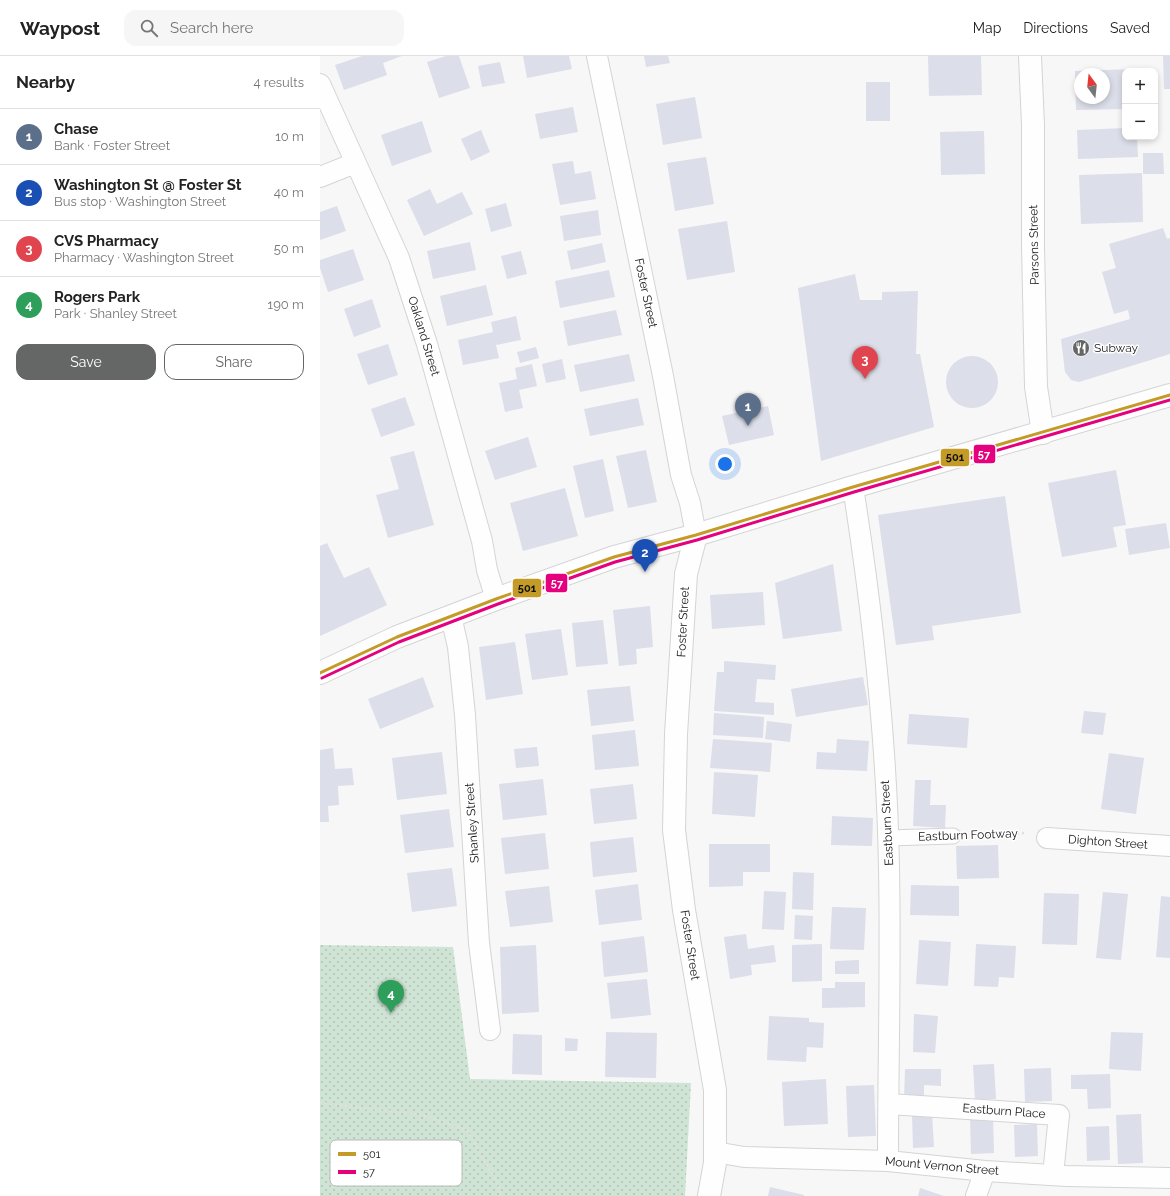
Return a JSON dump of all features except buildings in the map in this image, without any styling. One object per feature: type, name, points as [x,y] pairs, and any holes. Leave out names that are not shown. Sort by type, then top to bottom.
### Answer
[{"type":"street","name":"Foster Street","points":[[597,56],[663,376],[681,476],[690,503],[696,535],[686,574],[676,734],[674,830],[684,910],[715,1090],[715,1163],[709,1196]]},
{"type":"street","name":"Parsons Street","points":[[1030,56],[1033,125],[1033,245],[1036,387],[1043,433]]},
{"type":"street","name":"Oakland Street","points":[[320,84],[399,258],[427,344],[482,541],[487,570],[496,599]]},
{"type":"street","points":[[320,177],[355,163]]},
{"type":"street","points":[[320,673],[398,637],[451,616],[614,557],[696,535],[1170,395]]},
{"type":"street","name":"Eastburn Street","points":[[853,488],[874,641],[883,743],[888,838],[888,1161]]},
{"type":"street","name":"Shanley Street","points":[[451,616],[458,647],[465,715],[479,943],[490,1030]]},
{"type":"street","name":"Dighton Street","points":[[1039,835],[1170,846]]},
{"type":"street","name":"Eastburn Footway","points":[[888,838],[953,836]]},
{"type":"street","name":"Eastburn Place","points":[[889,1104],[1059,1115],[1053,1175]]},
{"type":"street","name":"Mount Vernon Street","points":[[715,1152],[744,1157],[888,1161],[985,1171],[1053,1175],[1170,1178]]},
{"type":"street","points":[[976,1196],[985,1171]]},
{"type":"path","name":"Eastburn Footway","points":[[953,836],[1039,835]]},
{"type":"path","points":[[320,1103],[422,1115],[467,1130],[499,1186],[501,1196]]},
{"type":"green space","points":[[320,945],[453,947],[470,1079],[691,1083],[685,1196],[320,1196]]},
{"type":"transit line","name":"501","points":[[320,673],[397,637],[496,599],[614,557],[696,535],[853,487],[1170,395]]},
{"type":"transit line","name":"57","points":[[322,678],[399,642],[498,604],[615,562],[697,540],[854,492],[1170,400]]},
{"type":"place","name":"Subway","points":[[1081,348]]},
{"type":"place","name":"CVS Pharmacy","points":[[865,379]]},
{"type":"place","name":"Chase","points":[[748,426]]},
{"type":"place","name":"Washington St @ Foster St","points":[[645,572]]},
{"type":"place","name":"Rogers Park","points":[[391,1013]]}]
